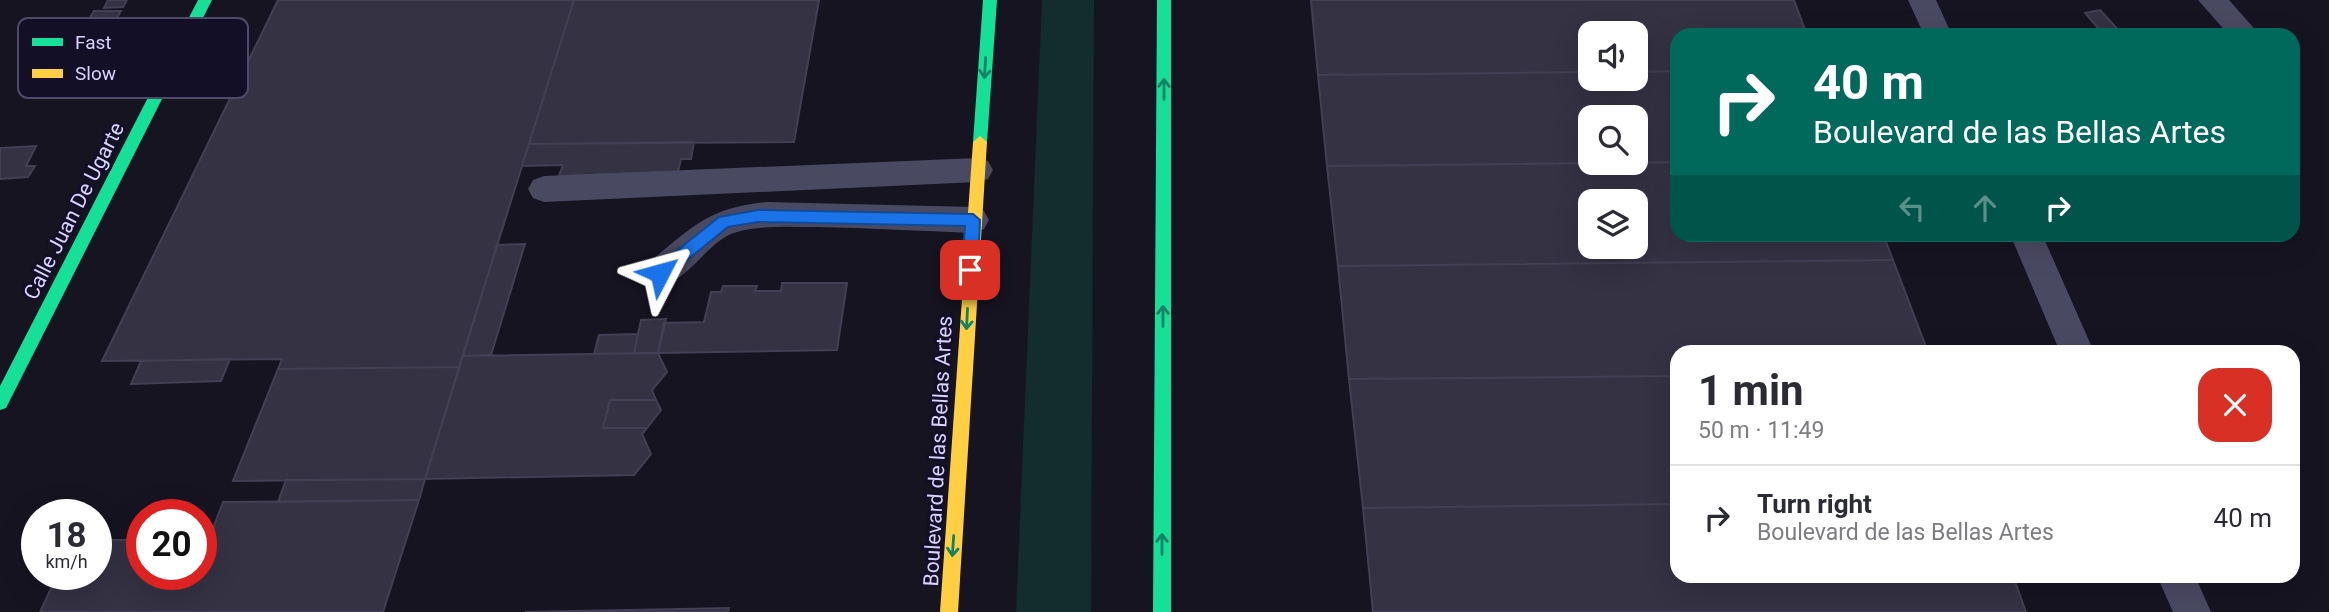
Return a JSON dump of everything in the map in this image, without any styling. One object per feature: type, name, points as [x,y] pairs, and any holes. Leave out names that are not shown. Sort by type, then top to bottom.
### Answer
[{"type":"main road","name":"Calle Juan De Ugarte","points":[[196,18],[205,0]]},
{"type":"main road","name":"Boulevard de las Bellas Artes","points":[[949,612],[973,220],[990,0]]},
{"type":"main road","points":[[1162,612],[1164,0]]},
{"type":"main road","name":"Calle Juan De Ugarte","points":[[0,403],[155,98]]},
{"type":"lane","points":[[1922,0],[1935,28]]},
{"type":"lane","points":[[2212,0],[2239,28]]},
{"type":"lane","points":[[544,189],[977,170]]},
{"type":"lane","points":[[660,273],[724,221],[758,216],[973,220]]},
{"type":"lane","points":[[2029,242],[2074,345]]},
{"type":"lane","points":[[2179,583],[2192,612]]},
{"type":"green space","points":[[1042,0],[1094,0],[1091,612],[1016,612]]},
{"type":"building","points":[[108,0],[127,0],[123,7],[104,8]]},
{"type":"building","points":[[278,0],[574,0],[459,367],[278,369],[282,359],[102,361],[230,98],[248,98],[248,62]]},
{"type":"building","points":[[574,0],[819,0],[794,142],[529,144]]},
{"type":"building","points":[[1311,0],[1794,0],[1804,28],[1670,28],[1670,71],[1648,72],[1648,21],[1578,21],[1578,72],[1318,75]]},
{"type":"building","points":[[2100,10],[2117,28],[2098,28],[2085,13]]},
{"type":"building","points":[[94,11],[121,11],[117,18],[90,18]]},
{"type":"building","points":[[1670,71],[1670,162],[1648,163],[1648,105],[1578,105],[1578,163],[1327,166],[1318,75],[1578,72],[1578,91],[1648,91],[1648,72]]},
{"type":"building","points":[[694,142],[691,159],[681,159],[678,172],[559,176],[563,165],[522,166],[529,144]]},
{"type":"building","points":[[36,146],[26,166],[35,166],[28,177],[0,179],[0,148]]},
{"type":"building","points":[[1648,162],[1670,162],[1670,242],[1886,242],[1893,260],[1338,266],[1327,166],[1578,163],[1578,175],[1648,175]]},
{"type":"building","points":[[525,244],[491,355],[463,356],[497,245]]},
{"type":"building","points":[[1893,260],[1925,345],[1670,345],[1670,376],[1349,379],[1338,266]]},
{"type":"building","points":[[782,283],[847,283],[837,350],[658,353],[664,323],[704,322],[711,292],[721,292],[723,286],[757,286],[755,291],[781,291]]},
{"type":"building","points":[[666,319],[658,353],[634,353],[641,320]]},
{"type":"building","points":[[638,334],[634,353],[594,354],[599,335]]},
{"type":"building","points":[[658,353],[667,372],[652,390],[656,400],[610,400],[603,428],[647,428],[642,434],[651,454],[634,475],[425,479],[463,356]]},
{"type":"building","points":[[230,359],[221,381],[131,384],[141,361]]},
{"type":"building","points":[[459,367],[425,479],[233,481],[278,369]]},
{"type":"building","points":[[1670,376],[1670,504],[1363,508],[1349,379]]},
{"type":"building","points":[[610,400],[656,400],[661,410],[647,428],[603,428]]},
{"type":"building","points":[[425,479],[419,500],[278,502],[286,480]]},
{"type":"building","points":[[419,500],[383,612],[40,612],[50,590],[112,590],[112,540],[126,540],[126,590],[217,590],[217,518],[223,502]]},
{"type":"building","points":[[1670,504],[1670,583],[2016,583],[2026,612],[1373,612],[1363,508]]},
{"type":"building","points":[[729,608],[728,612],[525,612]]},
{"type":"traffic: fast","points":[[196,18],[205,0]]},
{"type":"traffic: fast","points":[[980,142],[990,0]]},
{"type":"traffic: fast","points":[[1162,612],[1164,0]]},
{"type":"traffic: fast","points":[[0,403],[155,98]]},
{"type":"traffic: slow","points":[[949,612],[980,142]]},
{"type":"route","points":[[660,273],[724,221],[758,216],[973,220],[970,270]]}]
